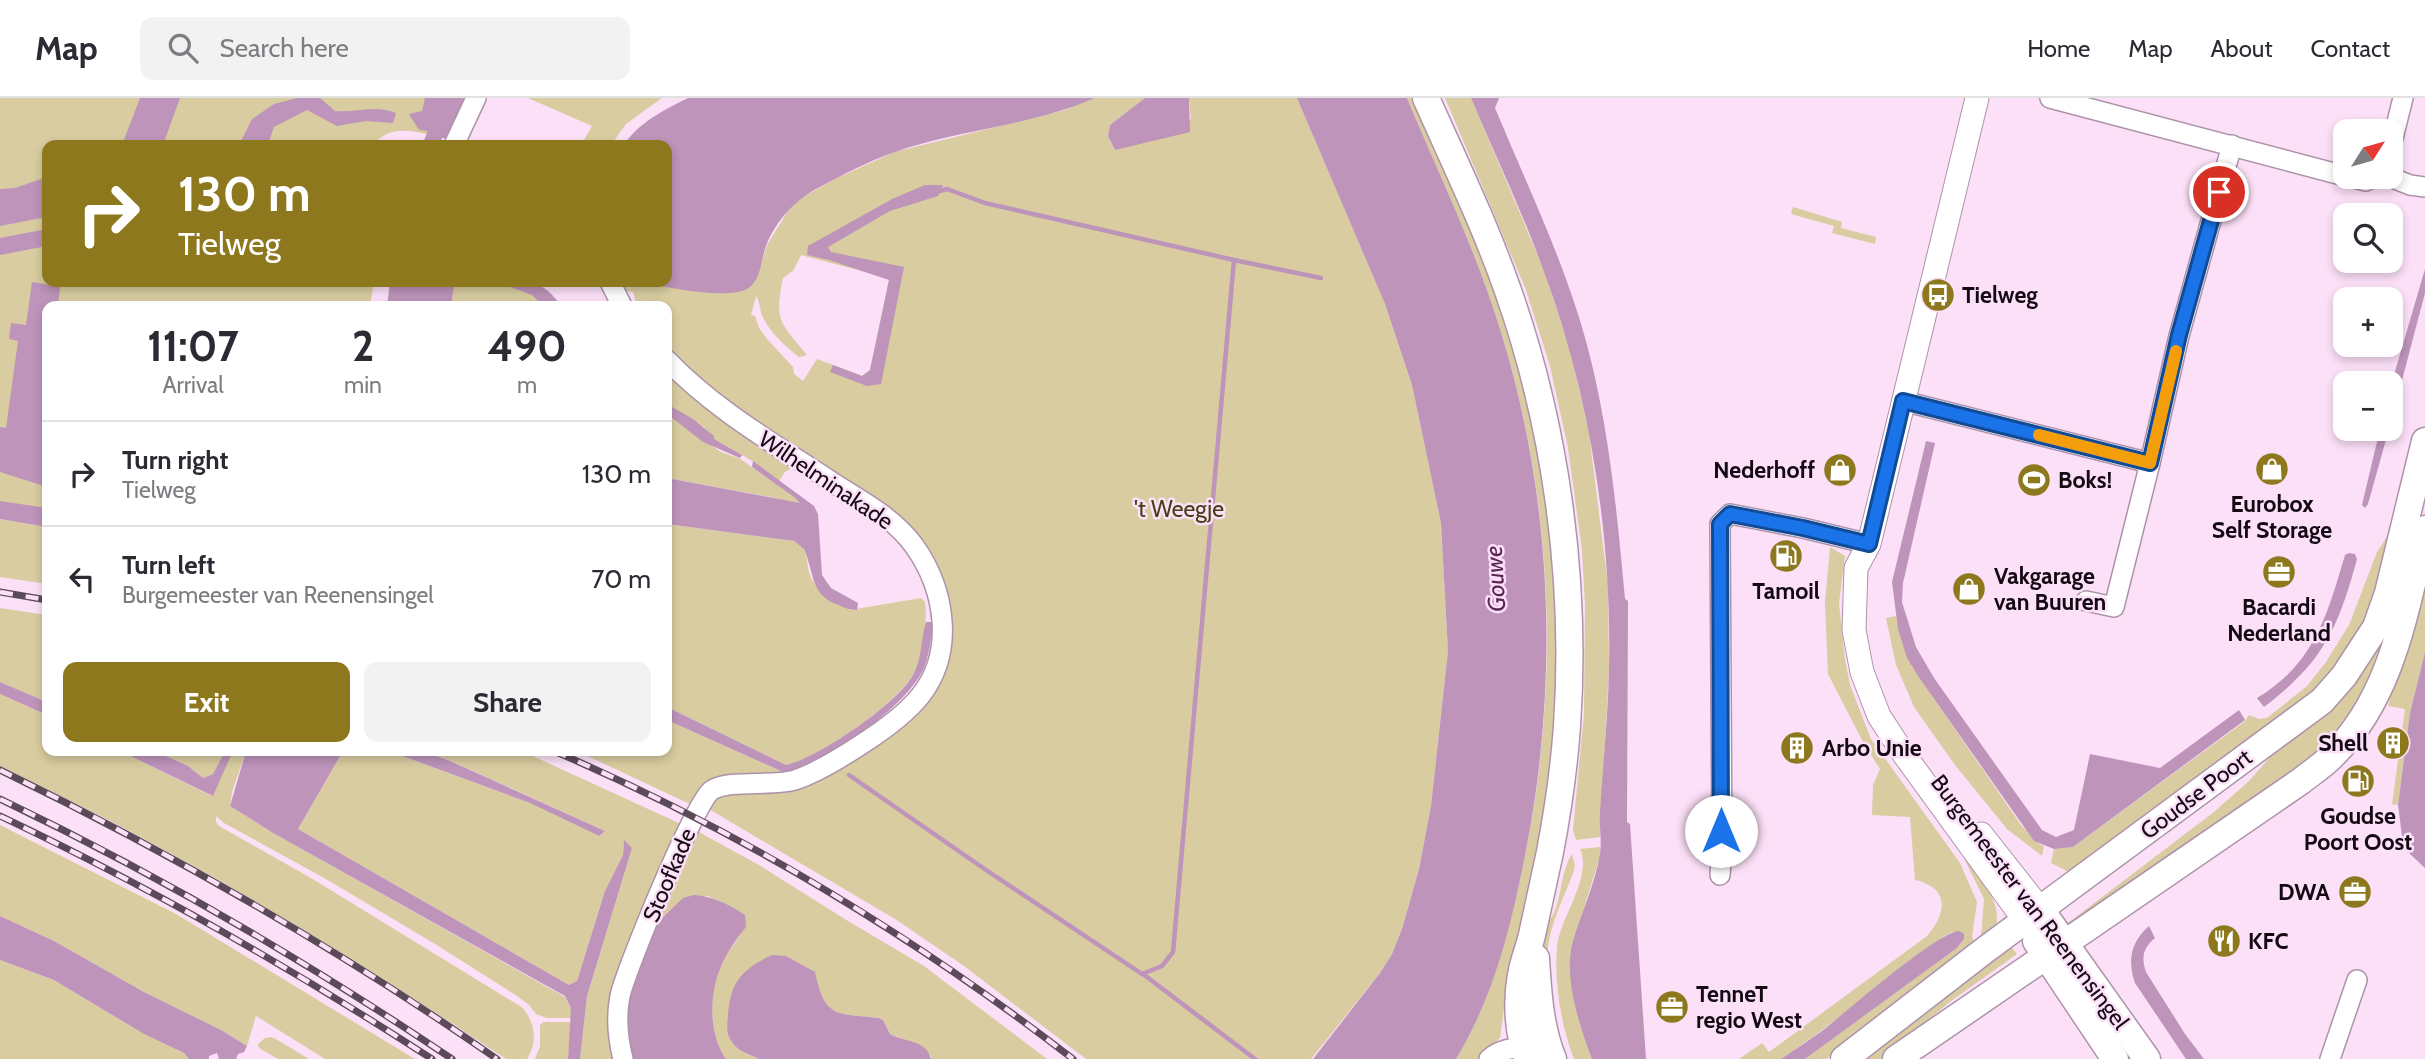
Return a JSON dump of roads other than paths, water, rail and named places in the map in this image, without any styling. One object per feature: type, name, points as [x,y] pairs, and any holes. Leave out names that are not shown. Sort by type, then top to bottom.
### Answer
[{"type":"main road","points":[[1426,98],[1507,288],[1533,376],[1552,454],[1567,577],[1567,726],[1558,805],[1532,935],[1521,975],[1520,1019],[1538,1052]]},
{"type":"main road","name":"Goudse Poort","points":[[1844,1059],[2322,701],[2344,676],[2376,627],[2388,593],[2425,441]]},
{"type":"main road","name":"Goudse Poort","points":[[1896,1059],[2331,757],[2365,714],[2389,668],[2425,529]]},
{"type":"main road","name":"Burgemeester van Reenensingel","points":[[2033,916],[2115,1059]]},
{"type":"main road","name":"Burgemeester van Reenensingel","points":[[2054,950],[2147,1059]]},
{"type":"street","points":[[456,140],[476,98]]},
{"type":"street","name":"Burgemeester van Reenensingel","points":[[1977,98],[1869,544],[1856,568],[1854,630],[1862,672],[1875,705],[1903,753],[2033,916]]},
{"type":"street","points":[[2050,98],[2333,172]]},
{"type":"street","points":[[2398,119],[2403,98]]},
{"type":"street","points":[[2087,601],[2114,607],[2179,335],[2232,145]]},
{"type":"street","points":[[2403,182],[2425,187]]},
{"type":"street","name":"Wilhelminakade","points":[[672,365],[734,418],[892,523],[914,546],[933,579],[943,638],[936,666],[928,683],[913,704],[885,728],[854,749],[808,774]]},
{"type":"street","points":[[1903,401],[2150,463]]},
{"type":"street","points":[[1720,875],[1720,524],[1730,514],[1869,544]]},
{"type":"street","name":"Stoofkade","points":[[623,1059],[618,1009],[620,994],[679,849],[706,794],[723,785],[775,783],[795,780],[808,774]]},
{"type":"street","points":[[2330,1059],[2357,980]]},
{"type":"street","points":[[1489,1059],[1505,1049],[1538,1052]]},
{"type":"water","points":[[140,98],[180,98],[165,140],[124,140]]},
{"type":"water","points":[[297,98],[320,98],[335,111],[380,109],[396,113],[393,123],[366,121],[337,126],[307,110],[274,127],[270,140],[242,140],[252,119],[274,104]]},
{"type":"water","points":[[425,98],[468,98],[450,138],[437,138],[427,131],[419,130],[409,114],[422,111]]},
{"type":"water","points":[[688,98],[1095,98],[1046,115],[920,144],[866,164],[827,183],[801,199],[780,220],[766,246],[758,276],[752,285],[737,292],[725,293],[665,287],[672,287],[672,140],[628,140],[661,112]]},
{"type":"water","points":[[1145,98],[1189,98],[1190,132],[1115,150],[1108,136],[1110,125]]},
{"type":"water","name":"Gouwe","points":[[1297,98],[1407,98],[1488,293],[1509,360],[1526,429],[1544,569],[1544,710],[1537,780],[1521,877],[1508,931],[1492,984],[1470,1035],[1456,1059],[1313,1059],[1380,973],[1392,954],[1402,929],[1419,869],[1431,806],[1448,651],[1441,523],[1412,385],[1385,304]]},
{"type":"water","points":[[1471,98],[1499,98],[1495,108],[1567,282],[1586,341],[1601,405],[1625,599],[1628,601],[1627,822],[1630,824],[1646,1059],[1592,1059],[1578,1018],[1572,988],[1572,945],[1595,877],[1601,849],[1600,812],[1609,669],[1607,568],[1602,517],[1585,416],[1559,317],[1526,226]]},
{"type":"water","points":[[42,179],[42,218],[0,226],[0,189],[15,188]]},
{"type":"water","points":[[925,185],[943,185],[938,196],[890,211],[828,247],[831,252],[904,267],[881,384],[867,386],[830,372],[833,365],[862,376],[870,370],[889,280],[807,255],[808,246],[892,199]]},
{"type":"water","points":[[42,230],[42,247],[0,255],[0,238]]},
{"type":"water","points":[[2425,269],[2425,293],[2403,376],[2403,371],[2395,371],[2399,357],[2403,357],[2403,344]]},
{"type":"water","points":[[32,282],[42,284],[42,287],[60,287],[59,301],[42,301],[42,485],[0,472],[0,427],[6,428],[18,341],[9,339],[11,323],[26,325]]},
{"type":"water","points":[[389,287],[454,287],[452,301],[388,301]]},
{"type":"water","points":[[510,287],[542,287],[557,301],[538,301],[532,295]]},
{"type":"water","points":[[672,407],[693,419],[714,436],[714,439],[742,455],[740,458],[703,442],[672,418]]},
{"type":"water","points":[[1926,441],[1935,443],[1903,583],[1902,602],[1916,647],[1934,678],[2042,830],[2056,837],[2074,830],[2090,754],[2160,768],[2239,710],[2245,720],[2073,847],[2054,849],[2034,841],[1907,658],[1898,629],[1892,582]]},
{"type":"water","points":[[2377,441],[2386,441],[2368,504],[2365,508],[2362,505]]},
{"type":"water","points":[[753,461],[814,506],[818,514],[822,575],[831,588],[858,603],[857,610],[836,604],[821,594],[804,549],[794,541],[672,525],[672,479],[800,503],[752,467]]},
{"type":"water","points":[[0,501],[42,507],[42,526],[0,519]]},
{"type":"water","points":[[2355,554],[2357,559],[2343,605],[2326,642],[2301,675],[2264,707],[2257,698],[2293,669],[2316,635],[2345,555]]},
{"type":"water","points":[[926,622],[932,622],[927,660],[917,681],[903,697],[885,714],[842,745],[821,758],[783,772],[672,722],[672,709],[786,765],[836,741],[874,714],[904,687],[916,669]]},
{"type":"water","points":[[2425,652],[2425,868],[2410,854],[2402,836],[2398,805],[2410,713]]},
{"type":"water","points":[[0,682],[42,700],[42,713],[0,694]]},
{"type":"water","points":[[130,756],[166,756],[188,766],[203,778],[213,774],[222,756],[231,756],[213,796]]},
{"type":"water","points":[[245,756],[340,756],[298,829],[569,985],[577,981],[605,891],[623,855],[624,840],[632,848],[587,996],[580,1059],[568,1059],[571,1008],[565,996],[273,833],[230,806]]},
{"type":"water","points":[[403,756],[436,756],[448,760],[605,831],[599,836],[530,803]]},
{"type":"water","points":[[694,895],[715,899],[745,915],[746,927],[722,964],[713,1000],[713,1025],[726,1059],[629,1059],[625,1008],[655,925],[683,898]]},
{"type":"water","points":[[0,916],[54,941],[144,992],[221,1030],[247,1046],[244,1052],[238,1054],[236,1059],[219,1059],[217,1053],[209,1056],[209,1059],[189,1059],[184,1053],[144,1034],[54,980],[0,960]]},
{"type":"water","points":[[2149,926],[2155,938],[2144,953],[2146,972],[2204,1059],[2186,1059],[2135,983],[2131,967],[2132,952],[2138,938]]},
{"type":"water","points":[[1959,931],[1964,934],[1964,939],[1957,948],[1805,1059],[1781,1059],[1822,1031],[1931,945]]},
{"type":"water","points":[[772,955],[786,956],[815,972],[823,998],[835,1011],[883,1020],[890,1034],[925,1048],[931,1059],[759,1059],[741,1050],[732,1042],[728,1033],[732,994],[745,971]]},
{"type":"waterway","points":[[433,140],[448,98]]},
{"type":"waterway","points":[[936,192],[947,189],[985,203],[1234,260]]},
{"type":"waterway","points":[[849,775],[1142,974],[1162,966],[1173,952],[1234,260],[1321,278]]},
{"type":"waterway","points":[[1143,974],[1255,1059]]},
{"type":"railway","points":[[0,592],[42,599]]},
{"type":"railway","points":[[565,756],[692,816],[823,888],[950,970],[1073,1059]]},
{"type":"railway","points":[[0,770],[192,869],[316,941],[497,1059]]},
{"type":"railway","points":[[0,799],[117,858],[231,921],[343,988],[452,1059]]},
{"type":"railway","points":[[0,816],[111,871],[220,930],[432,1059]]},
{"type":"place","name":"Tielweg","points":[[1938,295]]},
{"type":"place","name":"Eurobox Self Storage","points":[[2272,469]]},
{"type":"place","name":"Nederhoff","points":[[1840,470]]},
{"type":"place","name":"Boks!","points":[[2034,480]]},
{"type":"place","name":"Tamoil","points":[[1786,556]]},
{"type":"place","name":"Bacardi Nederland","points":[[2279,572]]},
{"type":"place","name":"Vakgarage van Buuren","points":[[1969,589]]},
{"type":"place","name":"Shell","points":[[2393,743]]},
{"type":"place","name":"Arbo Unie","points":[[1797,748]]},
{"type":"place","name":"Goudse Poort Oost","points":[[2358,781]]},
{"type":"place","name":"DWA","points":[[2355,892]]},
{"type":"place","name":"KFC","points":[[2224,941]]},
{"type":"place","name":"TenneT regio West","points":[[1672,1007]]},
{"type":"park label","name":"'t Weegje","points":[[1179,509]]}]
